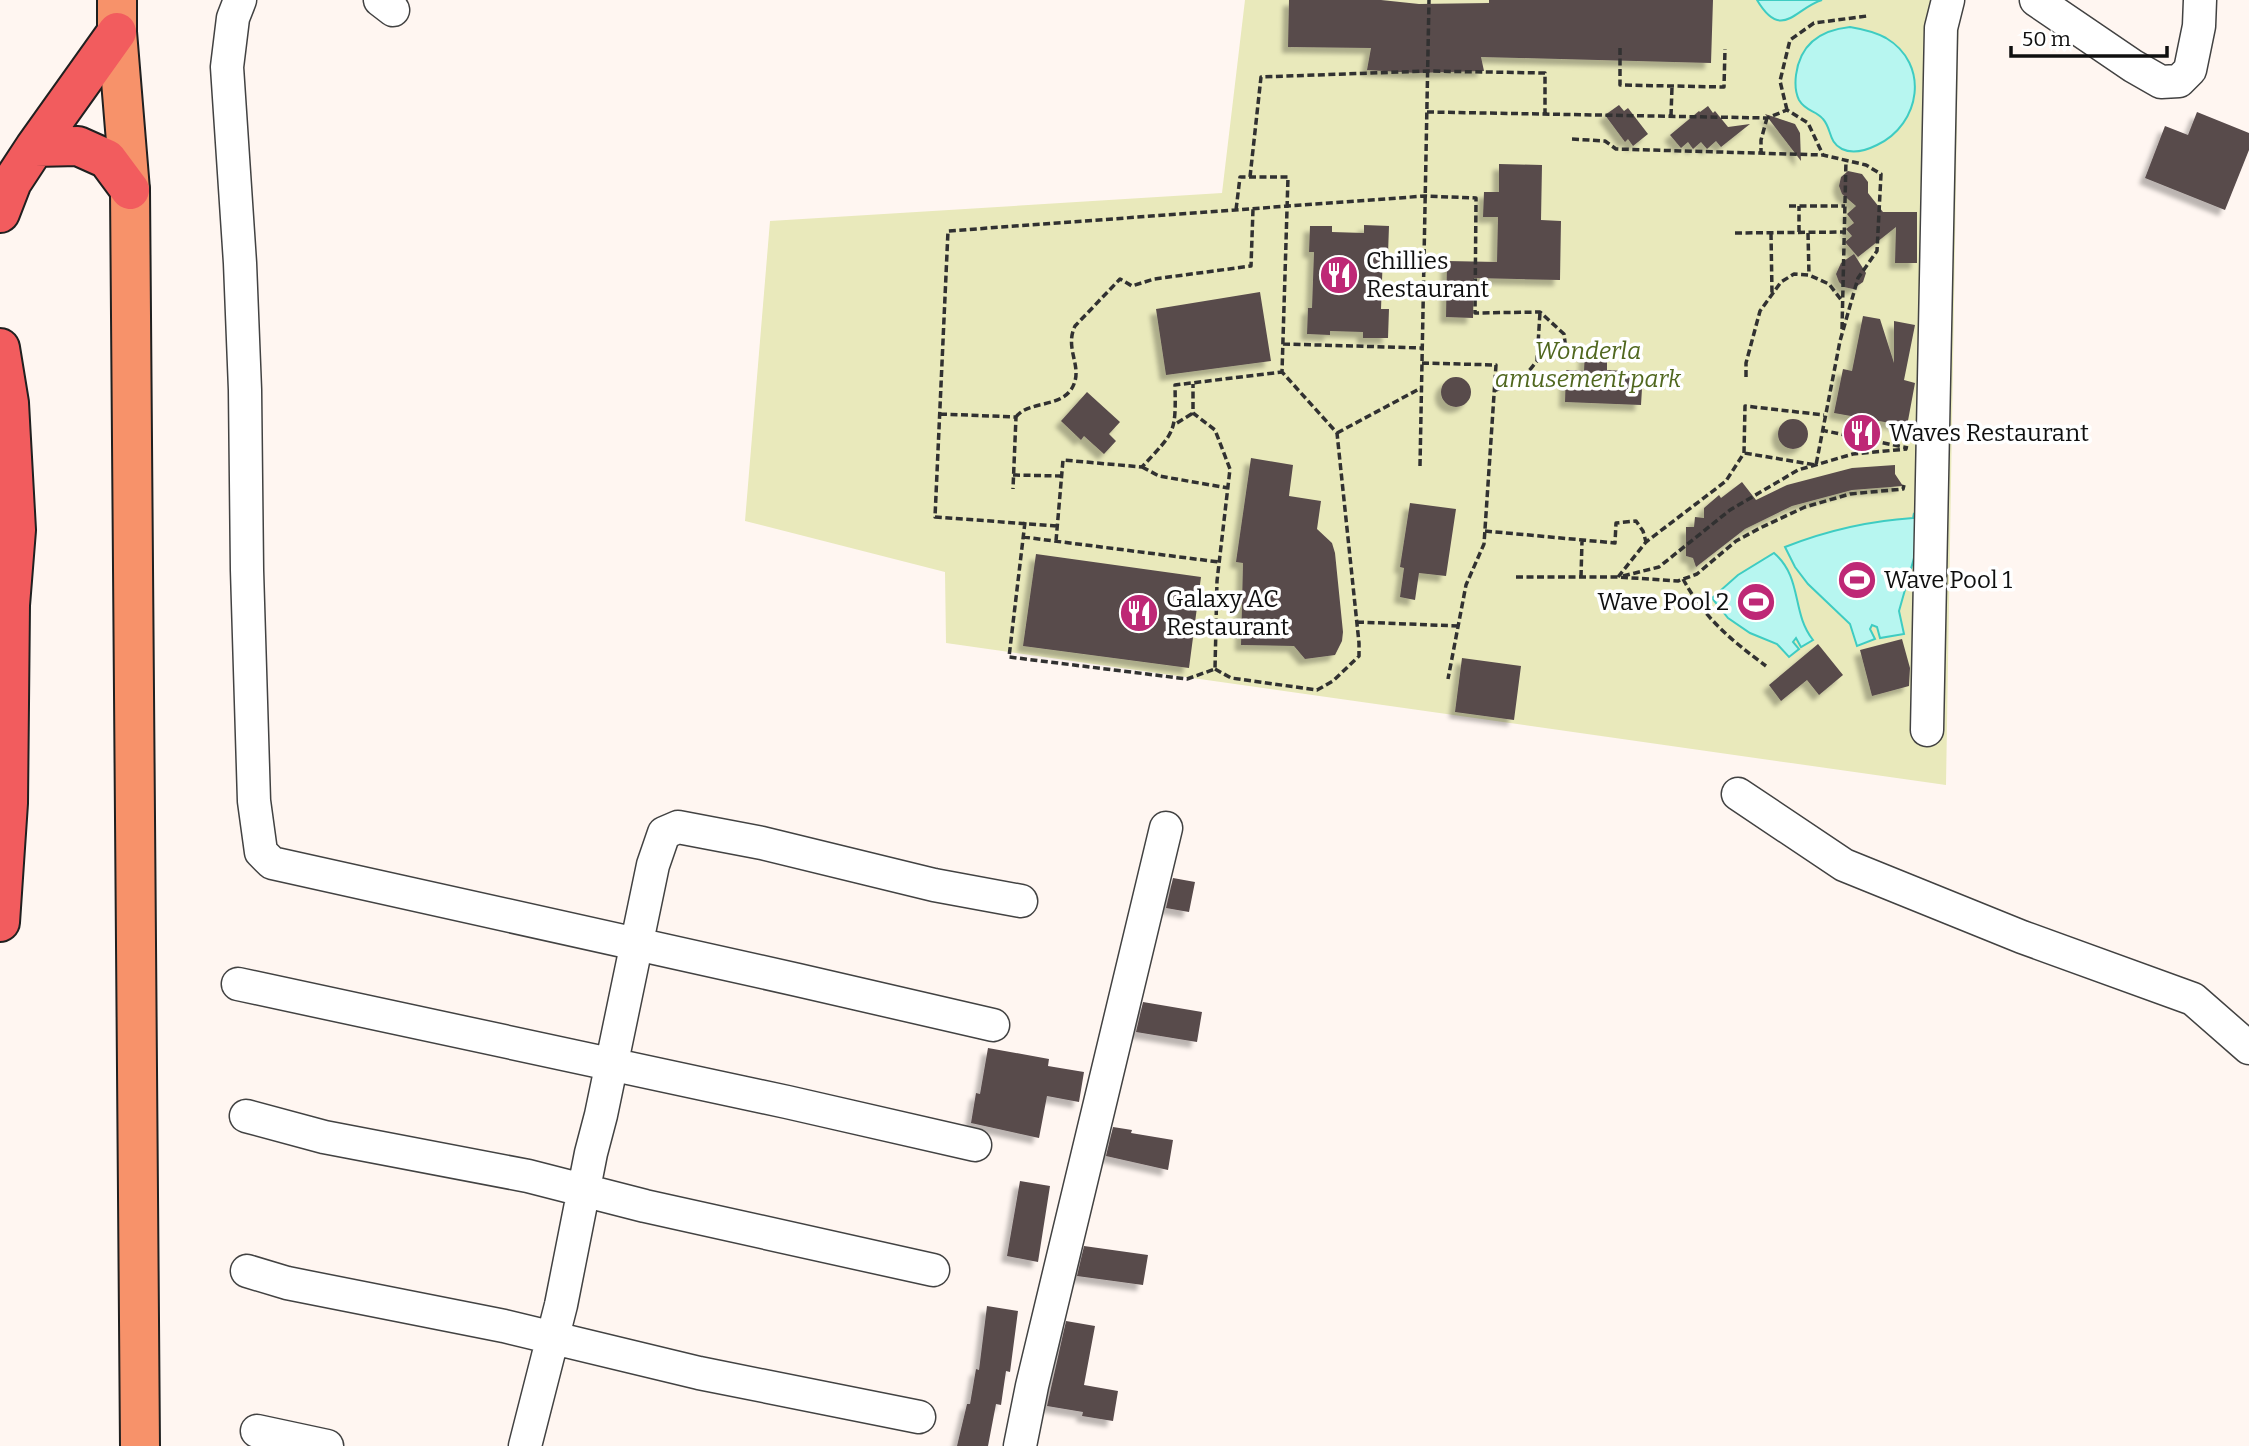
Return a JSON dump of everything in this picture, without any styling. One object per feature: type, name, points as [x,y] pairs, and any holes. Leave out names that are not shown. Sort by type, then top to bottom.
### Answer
[{"type":"highway","points":[[0,213],[12,182],[117,16]]},
{"type":"highway","points":[[35,146],[78,146],[107,159],[130,190]]},
{"type":"highway","points":[[0,348],[9,403],[16,530],[10,606],[8,803],[0,922]]},
{"type":"main road","points":[[117,16],[130,190],[140,1446]]},
{"type":"street","points":[[240,0],[233,18],[226,67],[243,339],[254,801],[261,852],[272,863],[749,968],[993,1025]]},
{"type":"street","points":[[1927,730],[1941,28],[1948,0]]},
{"type":"street","points":[[2036,0],[2161,82],[2179,81],[2190,70],[2199,26],[2200,0]]},
{"type":"street","points":[[1738,794],[1844,864],[2022,937],[2193,999],[2249,1048]]},
{"type":"street","points":[[525,1446],[553,1338],[636,944],[656,855],[664,833],[678,827],[762,843],[934,885],[1021,901]]},
{"type":"street","points":[[1020,1446],[1032,1386],[1166,828]]},
{"type":"street","points":[[238,984],[975,1145]]},
{"type":"street","points":[[246,1116],[324,1137],[528,1177],[933,1270]]},
{"type":"street","points":[[247,1271],[287,1283],[503,1326],[699,1374],[919,1418]]},
{"type":"street","points":[[257,1431],[327,1446]]},
{"type":"path","points":[[1420,466],[1429,0]]},
{"type":"path","points":[[1823,155],[1808,123],[1787,110],[1780,80],[1790,40],[1814,23],[1867,16]]},
{"type":"path","points":[[1620,48],[1620,85],[1672,87],[1724,86],[1725,50]]},
{"type":"path","points":[[1250,177],[1261,77],[1428,71],[1545,73],[1545,114]]},
{"type":"path","points":[[1671,116],[1672,87]]},
{"type":"path","points":[[1427,112],[1767,117],[1787,110]]},
{"type":"path","points":[[1761,155],[1761,140],[1767,117]]},
{"type":"path","points":[[1572,139],[1605,141],[1616,149],[1823,155],[1866,165],[1881,174],[1877,251],[1858,278],[1841,335],[1816,465]]},
{"type":"path","points":[[1841,335],[1846,160]]},
{"type":"path","points":[[1025,522],[1009,657],[1187,679],[1215,669],[1231,678],[1317,690],[1333,681],[1359,656],[1337,433],[1282,372],[1288,177],[1240,177],[1236,210]]},
{"type":"path","points":[[1057,526],[935,517],[948,231],[1425,195],[1476,198],[1475,313],[1540,312],[1563,334],[1567,358]]},
{"type":"path","points":[[1789,206],[1845,206]]},
{"type":"path","points":[[1799,206],[1799,233]]},
{"type":"path","points":[[940,414],[1016,417],[1028,407],[1054,402],[1070,389],[1075,381],[1071,334],[1075,326],[1120,279],[1132,286],[1154,279],[1251,266],[1253,209]]},
{"type":"path","points":[[1735,233],[1844,232]]},
{"type":"path","points":[[1771,233],[1772,295]]},
{"type":"path","points":[[1808,233],[1809,275]]},
{"type":"path","points":[[1746,377],[1746,363],[1760,311],[1781,282],[1794,274],[1809,275],[1829,284],[1842,301]]},
{"type":"path","points":[[1494,391],[1524,377],[1537,361],[1540,312]]},
{"type":"path","points":[[1283,344],[1422,348]]},
{"type":"path","points":[[1422,363],[1496,365],[1484,544],[1466,585],[1448,679]]},
{"type":"path","points":[[1142,467],[1169,438],[1176,423],[1175,385],[1282,372]]},
{"type":"path","points":[[1193,384],[1193,413]]},
{"type":"path","points":[[1337,433],[1422,388]]},
{"type":"path","points":[[1618,577],[1646,542],[1726,481],[1745,453],[1745,406],[1825,415]]},
{"type":"path","points":[[1176,423],[1193,413]]},
{"type":"path","points":[[1193,413],[1215,430],[1230,469],[1219,562],[1215,669]]},
{"type":"path","points":[[1013,489],[1016,417]]},
{"type":"path","points":[[1618,577],[1659,567],[1730,510],[1798,470],[1853,454],[1912,449],[1821,430]]},
{"type":"path","points":[[1745,453],[1816,465]]},
{"type":"path","points":[[1056,541],[1063,460],[1142,467],[1159,476],[1228,488]]},
{"type":"path","points":[[1013,475],[1061,476]]},
{"type":"path","points":[[1516,577],[1618,577],[1662,581],[1683,579],[1696,575],[1736,541],[1782,517],[1805,507],[1850,494],[1903,489],[1906,476]]},
{"type":"path","points":[[1485,531],[1615,542],[1616,523],[1636,521],[1646,542]]},
{"type":"path","points":[[1023,537],[1219,562]]},
{"type":"path","points":[[1581,577],[1582,540]]},
{"type":"path","points":[[1683,579],[1695,602],[1712,622],[1766,666]]},
{"type":"path","points":[[1357,622],[1459,626]]},
{"type":"green space","name":"Wonderla amusement park","points":[[1245,0],[1959,0],[1946,785],[946,643],[945,572],[745,521],[770,221],[1222,193]]},
{"type":"water","points":[[1757,0],[1822,0],[1781,21],[1766,12]]},
{"type":"water","points":[[1850,27],[1886,38],[1900,49],[1914,78],[1911,109],[1903,123],[1877,145],[1856,152],[1842,149],[1834,143],[1823,119],[1799,100],[1795,84],[1798,64],[1807,47],[1821,35]]},
{"type":"water","name":"Wave Pool 1","points":[[1914,513],[1917,531],[1914,558],[1899,611],[1904,634],[1880,638],[1877,627],[1872,625],[1870,629],[1875,639],[1857,646],[1850,624],[1808,584],[1785,547],[1848,527],[1913,518]]},
{"type":"water","name":"Wave Pool 2","points":[[1774,553],[1789,573],[1802,618],[1813,640],[1801,647],[1796,638],[1793,642],[1799,649],[1789,657],[1777,644],[1750,633],[1728,618],[1712,598],[1738,575]]},
{"type":"building","points":[[1289,0],[1381,0],[1419,4],[1489,3],[1489,0],[1713,0],[1711,63],[1481,57],[1484,71],[1416,73],[1367,70],[1371,48],[1288,47]]},
{"type":"building","points":[[1619,105],[1624,111],[1628,108],[1648,134],[1633,146],[1628,139],[1625,142],[1605,115]]},
{"type":"building","points":[[1708,106],[1728,127],[1750,124],[1721,147],[1716,141],[1707,149],[1701,142],[1693,149],[1688,142],[1681,148],[1670,135]]},
{"type":"building","points":[[2197,112],[2249,133],[2249,150],[2225,210],[2145,178],[2165,126],[2188,135]]},
{"type":"building","points":[[1765,114],[1795,124],[1800,133],[1801,161]]},
{"type":"building","points":[[1499,164],[1542,165],[1541,220],[1561,221],[1560,280],[1474,278],[1473,318],[1446,317],[1447,261],[1497,262],[1498,217],[1483,217],[1484,192],[1499,192]]},
{"type":"building","points":[[1848,171],[1862,174],[1868,182],[1868,193],[1883,212],[1917,212],[1917,263],[1895,263],[1896,227],[1858,257],[1845,242],[1852,236],[1846,229],[1854,223],[1847,214],[1856,206],[1842,194],[1839,186],[1841,177]]},
{"type":"building","points":[[1364,225],[1389,226],[1388,254],[1383,253],[1381,309],[1389,309],[1388,338],[1363,338],[1363,332],[1330,331],[1330,335],[1307,334],[1308,308],[1312,308],[1314,252],[1309,252],[1310,226],[1332,226],[1332,232],[1364,233]]},
{"type":"building","points":[[1854,254],[1866,273],[1863,282],[1853,289],[1844,287],[1836,274],[1841,263]]},
{"type":"building","points":[[1260,292],[1271,361],[1166,375],[1156,309]]},
{"type":"building","points":[[1863,316],[1880,319],[1894,363],[1894,321],[1915,325],[1904,380],[1915,383],[1907,426],[1834,413],[1843,369],[1852,371]]},
{"type":"building","points":[[1585,350],[1607,351],[1607,370],[1643,372],[1641,405],[1565,402],[1566,370],[1584,371]]},
{"type":"building","points":[[1456,377],[1467,381],[1471,392],[1467,403],[1456,407],[1445,403],[1441,392],[1445,381]]},
{"type":"building","points":[[1087,392],[1120,422],[1109,434],[1116,441],[1104,454],[1084,436],[1081,440],[1061,421]]},
{"type":"building","points":[[1793,419],[1804,423],[1808,434],[1804,445],[1793,449],[1782,445],[1778,434],[1782,423]]},
{"type":"building","points":[[1251,458],[1293,465],[1289,496],[1321,501],[1317,529],[1332,543],[1335,553],[1343,632],[1335,655],[1305,659],[1294,646],[1241,645],[1243,563],[1236,562]]},
{"type":"building","points":[[1895,465],[1895,474],[1903,486],[1852,490],[1792,506],[1745,529],[1696,567],[1693,558],[1686,556],[1686,527],[1694,527],[1695,517],[1704,518],[1704,508],[1719,495],[1721,498],[1742,482],[1756,500],[1787,485],[1852,468]]},
{"type":"building","points":[[1410,503],[1456,509],[1446,576],[1419,573],[1415,600],[1400,597],[1404,568],[1400,567]]},
{"type":"building","points":[[1036,554],[1201,577],[1189,668],[1023,646]]},
{"type":"building","points":[[1902,639],[1910,668],[1909,686],[1872,696],[1860,650]]},
{"type":"building","points":[[1818,644],[1843,675],[1819,695],[1807,680],[1781,701],[1769,685]]},
{"type":"building","points":[[1462,658],[1521,666],[1514,720],[1455,712]]},
{"type":"building","points":[[1173,878],[1195,882],[1189,912],[1166,908]]},
{"type":"building","points":[[1143,1002],[1202,1012],[1197,1042],[1136,1032]]},
{"type":"building","points":[[988,1048],[1049,1059],[1048,1066],[1084,1072],[1079,1102],[1047,1096],[1039,1138],[971,1123],[976,1093],[980,1094]]},
{"type":"building","points":[[1113,1127],[1173,1140],[1168,1170],[1106,1156]]},
{"type":"building","points":[[1020,1181],[1050,1186],[1038,1262],[1007,1256]]},
{"type":"building","points":[[1084,1246],[1148,1255],[1143,1285],[1077,1276]]},
{"type":"building","points":[[987,1306],[1018,1311],[1010,1372],[1006,1371],[1001,1405],[996,1404],[988,1446],[957,1446],[967,1404],[970,1404],[976,1369],[979,1370]]},
{"type":"building","points":[[1066,1321],[1095,1326],[1084,1385],[1118,1391],[1113,1421],[1082,1416],[1083,1412],[1047,1406]]},
{"type":"place","name":"Chillies Restaurant","points":[[1339,275]]},
{"type":"place","name":"Waves Restaurant","points":[[1862,433]]},
{"type":"place","name":"Wave Pool 1","points":[[1857,580]]},
{"type":"place","name":"Wave Pool 2","points":[[1756,602]]},
{"type":"place","name":"Galaxy AC Restaurant","points":[[1139,613]]}]
